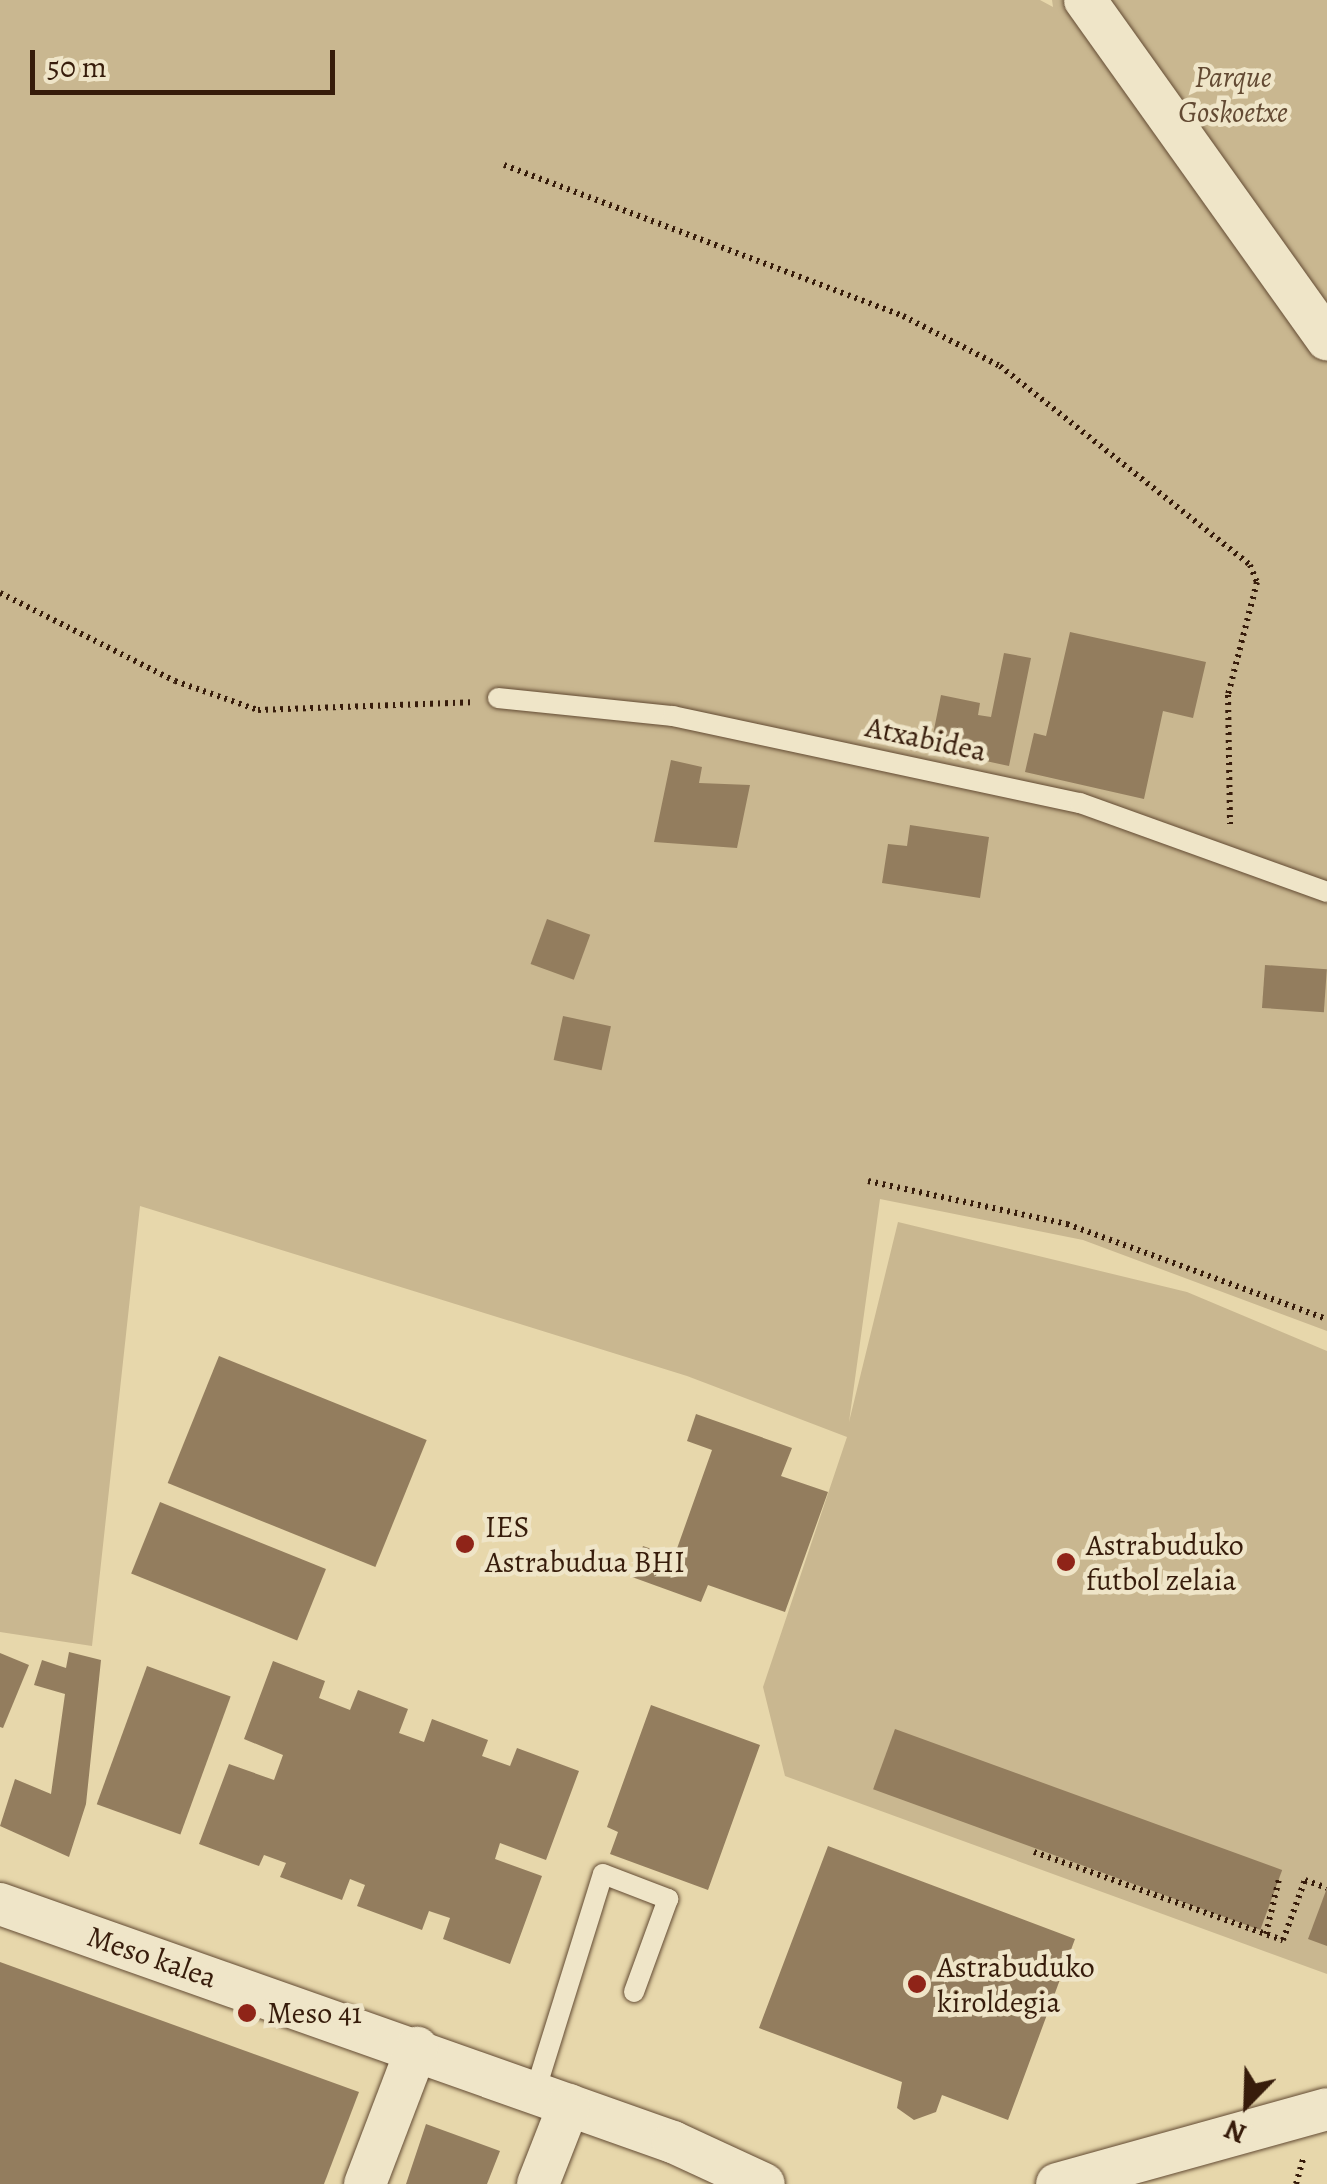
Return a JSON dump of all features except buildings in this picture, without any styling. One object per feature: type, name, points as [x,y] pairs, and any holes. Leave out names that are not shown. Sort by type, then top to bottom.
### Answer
[{"type":"street","points":[[1085,0],[1327,340]]},
{"type":"street","name":"Meso kalea","points":[[0,1904],[417,2048],[764,2184]]},
{"type":"street","points":[[365,2184],[417,2048]]},
{"type":"street","points":[[538,2184],[552,2098]]},
{"type":"street","points":[[1057,2184],[1327,2110]]},
{"type":"lane","name":"Atxabidea","points":[[498,698],[673,716],[1022,791],[1232,855],[1327,892]]},
{"type":"lane","points":[[552,2098],[603,1874],[668,1899],[634,1992]]},
{"type":"path","points":[[504,165],[903,316],[1000,366],[1250,565],[1258,582],[1228,695],[1232,855]]},
{"type":"path","points":[[0,592],[175,680],[258,710],[415,711],[498,698]]},
{"type":"path","points":[[868,1181],[1067,1224],[1327,1319]]},
{"type":"path","points":[[1034,1852],[1283,1940],[1305,1880],[1327,1888]]},
{"type":"path","points":[[1266,1934],[1279,1880]]},
{"type":"path","points":[[1296,2184],[1301,2167]]},
{"type":"green space","name":"Parque Goskoetxe","points":[[0,0],[1040,0],[1053,7],[1052,0],[1327,0],[1327,1331],[1083,1240],[880,1199],[849,1422],[898,1222],[1187,1292],[1327,1351],[1327,1974],[785,1776],[763,1687],[847,1437],[687,1376],[140,1206],[92,1646],[0,1632]]},
{"type":"place","name":"IES Astrabudua BHI","points":[[465,1544]]},
{"type":"place","name":"Astrabuduko futbol zelaia","points":[[1066,1562]]},
{"type":"place","name":"Astrabuduko kiroldegia","points":[[917,1984]]},
{"type":"place","name":"Meso 41","points":[[247,2013]]}]
